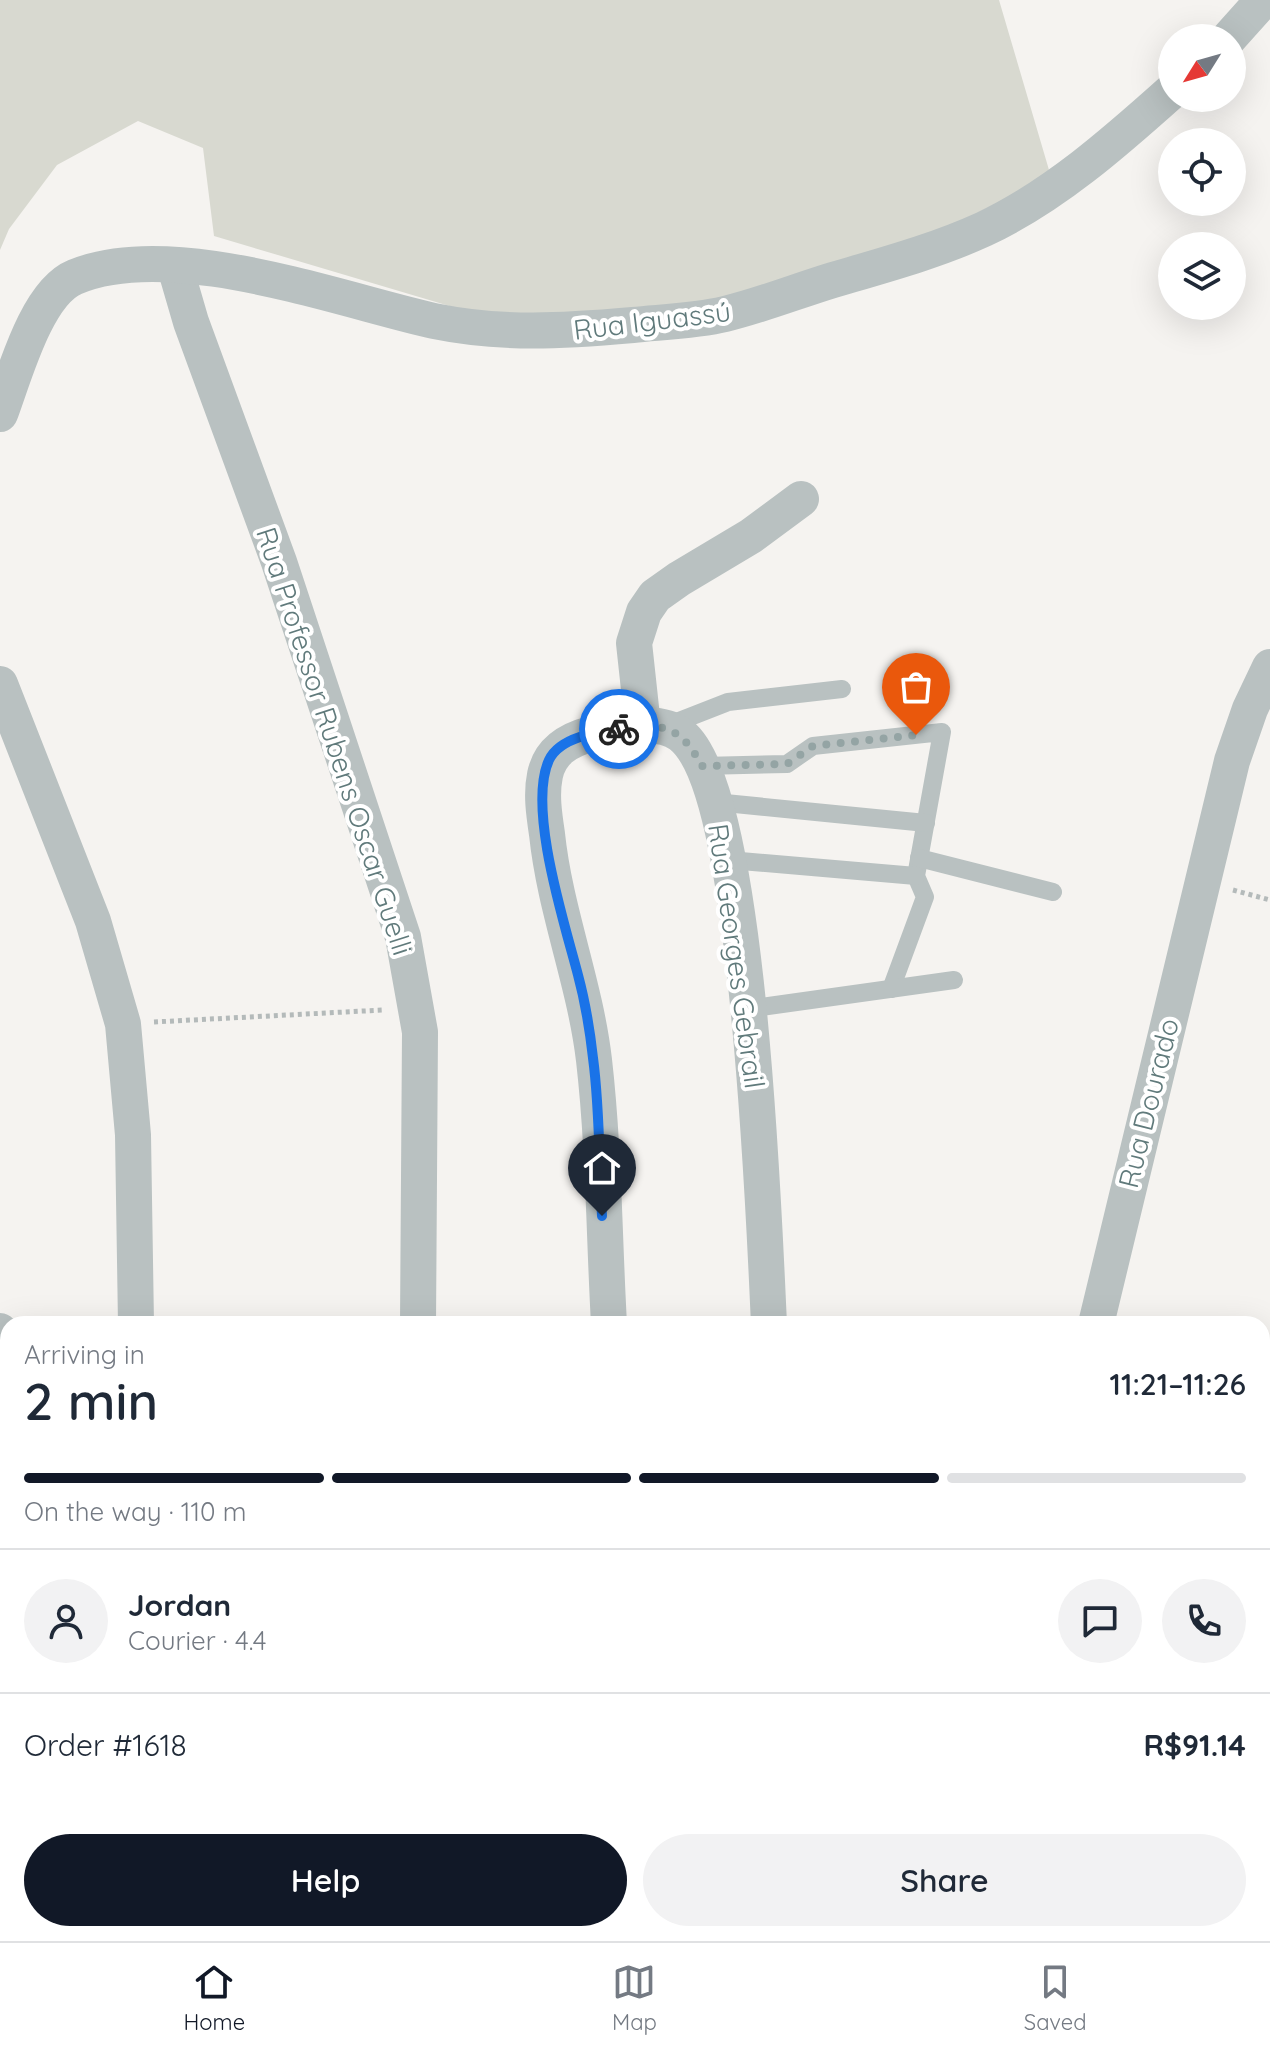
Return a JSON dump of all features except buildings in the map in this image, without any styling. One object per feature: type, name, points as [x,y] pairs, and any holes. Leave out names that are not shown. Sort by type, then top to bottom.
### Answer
[{"type":"street","points":[[1242,24],[1263,0]]},
{"type":"street","name":"Rua Iguassú","points":[[0,414],[36,320],[71,278],[102,269],[175,267],[216,270],[279,282],[434,321],[540,333],[723,314],[912,258],[986,228],[1054,187],[1158,103]]},
{"type":"street","name":"Rua Professor Rubens Oscar Guelli","points":[[175,267],[191,322],[279,562],[403,937],[420,1032],[418,1316]]},
{"type":"street","points":[[609,1316],[594,1060],[579,977],[560,916],[543,801],[549,758],[584,736],[654,726],[634,643],[644,612],[655,596],[722,556],[801,499]]},
{"type":"street","name":"Rua Dourado","points":[[1098,1316],[1232,761],[1270,667]]},
{"type":"street","points":[[0,684],[93,921],[123,1024],[133,1135],[136,1316]]},
{"type":"street","name":"Rua Georges Gebrail","points":[[654,726],[681,735],[702,766],[715,802],[729,860],[760,1125],[769,1316]]},
{"type":"lane","points":[[654,726],[728,702],[842,689]]},
{"type":"lane","points":[[702,766],[787,764],[813,746],[942,732],[918,867],[925,897],[891,989]]},
{"type":"lane","points":[[715,802],[926,823]]},
{"type":"lane","points":[[729,860],[918,867],[1053,892]]},
{"type":"lane","points":[[747,1009],[954,980]]},
{"type":"path","points":[[123,1024],[416,1009]]},
{"type":"shaded area","points":[[0,0],[999,0],[1054,187],[849,276],[540,333],[214,236],[203,148],[138,121],[57,165],[9,229],[0,250]]},
{"type":"way so far","points":[[619,729],[664,727],[681,735],[702,766],[787,764],[813,746],[916,735]]},
{"type":"route","points":[[602,1216],[594,1060],[579,977],[560,916],[543,801],[549,758],[572,740],[619,729]]}]
